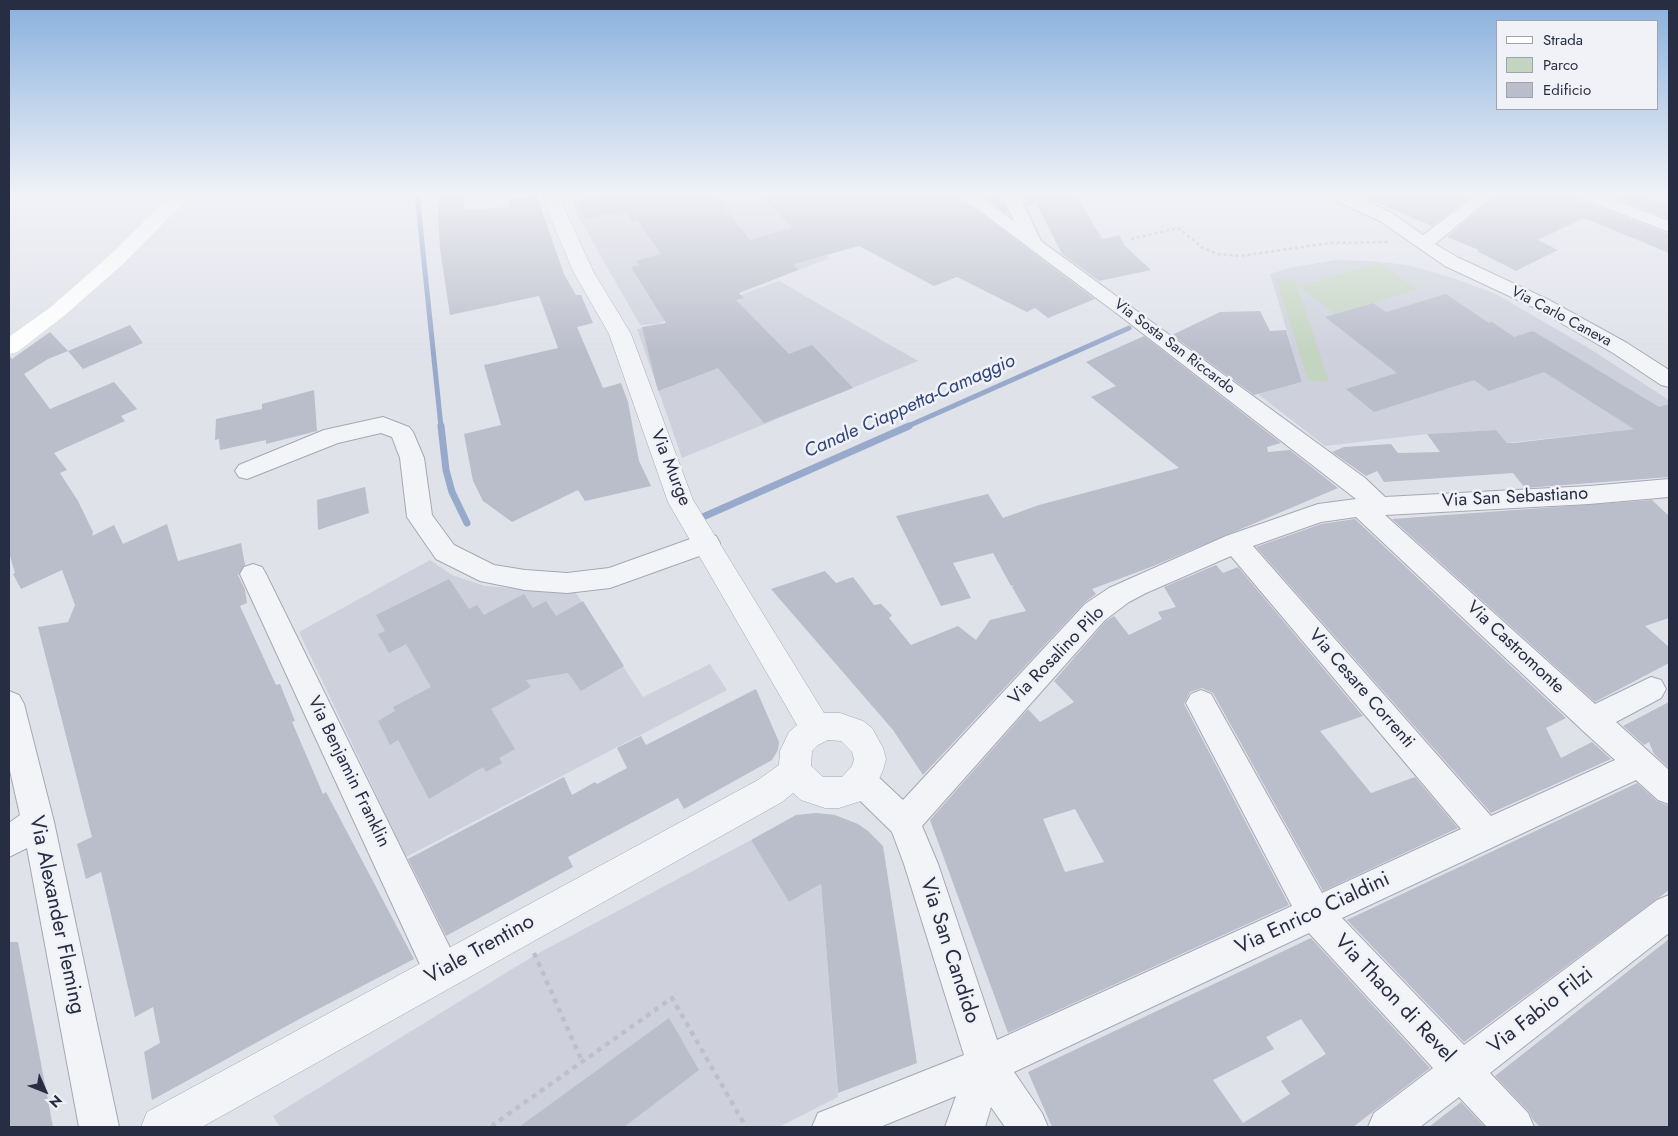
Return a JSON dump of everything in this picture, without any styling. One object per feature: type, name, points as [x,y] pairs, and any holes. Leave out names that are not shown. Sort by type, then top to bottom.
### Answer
[{"type":"main road","points":[[9,336],[48,307],[115,247]]},
{"type":"main road","points":[[9,347],[58,311],[128,247]]},
{"type":"street","name":"Via Murge","points":[[572,247],[583,271],[620,334],[681,502],[705,539],[816,729]]},
{"type":"street","name":"Via Sosta San Riccardo","points":[[1037,247],[1356,484],[1370,506]]},
{"type":"street","name":"Via Carlo Caneva","points":[[1428,247],[1452,262],[1542,304],[1620,348],[1669,380]]},
{"type":"street","points":[[247,471],[332,436],[383,425],[401,432],[412,458],[420,517],[445,552],[489,574],[524,580],[567,583],[610,578],[705,539]]},
{"type":"street","name":"Via San Sebastiano","points":[[1370,506],[1660,489]]},
{"type":"street","points":[[1660,489],[1669,506]]},
{"type":"street","name":"Via Rosalino Pilo","points":[[904,822],[1095,612],[1119,595],[1236,543],[1318,513],[1370,506]]},
{"type":"street","name":"Via Castromonte","points":[[1370,506],[1592,720],[1669,790]]},
{"type":"street","name":"Via Cesare Correnti","points":[[1236,543],[1486,834]]},
{"type":"street","name":"Via Benjamin Franklin","points":[[253,574],[442,971]]},
{"type":"street","points":[[1592,720],[1651,690]]},
{"type":"street","name":"Via Thaon di Revel","points":[[1201,703],[1314,913],[1514,1127]]},
{"type":"street","name":"Via Alexander Fleming","points":[[9,704],[38,822],[99,1127]]},
{"type":"street","points":[[828,726],[852,731],[861,738],[867,748],[870,759],[868,770],[861,781],[852,789],[839,793],[826,793],[813,789],[803,781],[796,771],[794,761],[800,742],[816,729],[828,726]]},
{"type":"street","name":"Via Enrico Cialdini","points":[[832,1127],[986,1064],[1640,763]]},
{"type":"street","name":"Viale Trentino","points":[[162,1127],[770,791],[796,771]]},
{"type":"street","name":"Via San Candido","points":[[861,781],[904,822],[920,864],[986,1064],[1028,1127]]},
{"type":"street","points":[[9,841],[38,822]]},
{"type":"street","name":"Via Fabio Filzi","points":[[1388,1127],[1669,912]]},
{"type":"street","points":[[965,1127],[986,1064]]},
{"type":"path","points":[[1201,247],[1218,254],[1240,256],[1302,247]]},
{"type":"path","points":[[523,927],[582,1061]]},
{"type":"path","points":[[494,1127],[582,1061],[672,998],[746,1127]]},
{"type":"shaded area","points":[[596,247],[818,247],[830,258],[657,324],[640,325]]},
{"type":"shaded area","points":[[1336,260],[1408,265],[1453,278],[1496,294],[1587,347],[1669,400],[1669,425],[1507,443],[1496,430],[1427,434],[1325,446],[1258,394],[1302,382],[1270,274],[1289,268]]},
{"type":"shaded area","points":[[779,281],[918,361],[682,458],[637,329],[654,327]]},
{"type":"shaded area","points":[[430,560],[452,575],[485,586],[576,593],[643,697],[710,664],[727,690],[406,857],[299,632]]},
{"type":"shaded area","points":[[751,840],[789,902],[821,884],[838,1097],[779,1127],[280,1127],[273,1116],[535,955]]},
{"type":"green space","points":[[1379,263],[1417,289],[1335,314],[1299,286]]},
{"type":"green space","points":[[1276,279],[1295,280],[1329,382],[1308,380]]},
{"type":"building","points":[[440,247],[555,247],[564,274],[576,295],[581,295],[593,323],[577,327],[603,388],[621,383],[628,402],[639,461],[651,486],[585,501],[578,490],[512,522],[483,501],[473,481],[464,434],[501,425],[484,365],[558,348],[539,296],[450,315]]},
{"type":"building","points":[[656,247],[855,247],[794,264],[798,270],[739,293],[744,298],[736,300],[789,354],[812,345],[853,388],[764,423],[718,368],[658,391],[642,327],[666,323],[631,267],[639,265],[636,261],[661,254]]},
{"type":"building","points":[[861,247],[1026,247],[1095,299],[1048,318],[1035,308],[1027,312],[957,277],[934,286]]},
{"type":"building","points":[[1058,247],[1126,247],[1151,270],[1099,281],[1062,254]]},
{"type":"building","points":[[1472,247],[1552,247],[1558,250],[1516,271],[1477,251],[1479,250]]},
{"type":"building","points":[[1654,247],[1669,247],[1669,253]]},
{"type":"building","points":[[1446,294],[1489,323],[1492,322],[1514,337],[1533,331],[1659,407],[1669,404],[1669,477],[1525,488],[1513,473],[1384,482],[1377,471],[1366,476],[1332,452],[1344,447],[1391,444],[1398,453],[1440,452],[1427,434],[1496,430],[1507,443],[1514,443],[1634,429],[1544,372],[1489,391],[1474,380],[1374,412],[1346,389],[1397,373],[1325,317],[1373,303],[1386,312]]},
{"type":"building","points":[[1260,311],[1270,331],[1286,330],[1302,382],[1254,395],[1172,335],[1220,312]]},
{"type":"building","points":[[130,325],[143,343],[83,369],[68,351]]},
{"type":"building","points":[[50,332],[68,351],[48,359],[24,374],[50,409],[114,382],[137,409],[121,416],[125,421],[54,453],[67,470],[60,473],[78,501],[93,532],[92,536],[114,525],[123,544],[167,524],[178,561],[241,543],[245,565],[238,575],[245,590],[247,603],[240,606],[276,685],[280,684],[295,721],[292,722],[323,794],[326,792],[414,959],[303,1017],[152,1100],[144,1052],[160,1043],[153,1007],[135,1017],[101,872],[86,879],[77,844],[92,837],[38,627],[68,622],[75,605],[62,570],[21,589],[13,574],[15,573],[9,553],[9,356],[12,359]]},
{"type":"building","points":[[1144,336],[1281,443],[1267,447],[1268,452],[1290,450],[1338,488],[1151,567],[1092,589],[1096,594],[1084,603],[923,775],[893,730],[771,589],[825,571],[836,583],[853,577],[874,605],[881,604],[892,615],[889,618],[911,645],[958,626],[976,640],[990,620],[1026,611],[1012,587],[1014,585],[1011,586],[993,553],[953,563],[971,598],[941,606],[896,516],[988,494],[1003,518],[1039,505],[1179,468],[1091,397],[1116,386],[1086,362]]},
{"type":"building","points":[[314,390],[317,431],[266,444],[266,440],[220,450],[219,439],[215,440],[216,419],[262,409],[262,404]]},
{"type":"building","points":[[365,487],[369,513],[318,530],[317,500]]},
{"type":"building","points":[[1652,500],[1669,516],[1669,618],[1645,626],[1669,647],[1669,663],[1595,702],[1392,519]]},
{"type":"building","points":[[1355,519],[1566,718],[1546,728],[1561,758],[1592,742],[1611,759],[1491,813],[1256,547],[1321,524]]},
{"type":"building","points":[[1216,565],[1223,573],[1238,567],[1363,716],[1320,731],[1371,793],[1415,777],[1458,828],[1323,891],[1213,693],[1202,688],[1190,692],[1184,704],[1289,905],[1008,1033],[930,820],[1028,709],[1040,722],[1074,702],[1054,681],[1106,621],[1114,616],[1129,635],[1162,619],[1158,612],[1176,607],[1164,587]],"holes":[[[1075,809],[1104,862],[1065,872],[1043,819]]]},
{"type":"building","points":[[449,579],[469,609],[477,605],[484,615],[524,594],[533,608],[546,601],[556,616],[583,601],[624,666],[581,691],[568,673],[526,680],[531,687],[491,709],[515,749],[499,758],[502,763],[486,772],[483,767],[429,799],[398,740],[390,745],[378,721],[395,711],[393,707],[431,687],[406,644],[389,653],[378,634],[385,631],[376,615]]},
{"type":"building","points":[[756,689],[779,742],[778,750],[772,760],[684,809],[678,798],[568,857],[573,867],[446,936],[408,859],[564,777],[572,795],[595,782],[597,784],[627,768],[617,748],[641,736],[646,745]]},
{"type":"building","points":[[1669,702],[1669,768],[1654,754],[1649,742],[1644,745],[1623,726]]},
{"type":"building","points":[[1637,783],[1657,801],[1669,806],[1669,890],[1464,1042],[1347,920]]},
{"type":"building","points":[[816,813],[835,815],[858,824],[883,846],[917,1063],[838,1093],[821,884],[789,902],[751,840],[796,815]]},
{"type":"building","points":[[1311,938],[1430,1068],[1353,1127],[1052,1127],[1028,1072]],"holes":[[[1301,1019],[1326,1054],[1281,1081],[1290,1094],[1243,1123],[1213,1080],[1274,1049],[1266,1037]]]},
{"type":"building","points":[[1669,939],[1669,1127],[1540,1127],[1533,1120],[1529,1112],[1495,1076]]},
{"type":"building","points":[[9,942],[18,942],[53,1127],[9,1127]]},
{"type":"building","points":[[669,1018],[699,1070],[624,1127],[519,1127]]},
{"type":"building","points":[[1461,1102],[1485,1127],[1429,1127]]},
{"type":"waterway","name":"Canale Ciappetta-Camaggio","points":[[422,247],[441,427]]},
{"type":"waterway","name":"Canale Ciappetta-Camaggio","points":[[906,427],[1129,328]]},
{"type":"waterway","name":"Canale Ciappetta-Camaggio","points":[[441,426],[446,470],[452,492],[467,523]]},
{"type":"waterway","name":"Canale Ciappetta-Camaggio","points":[[705,516],[909,426]]}]
